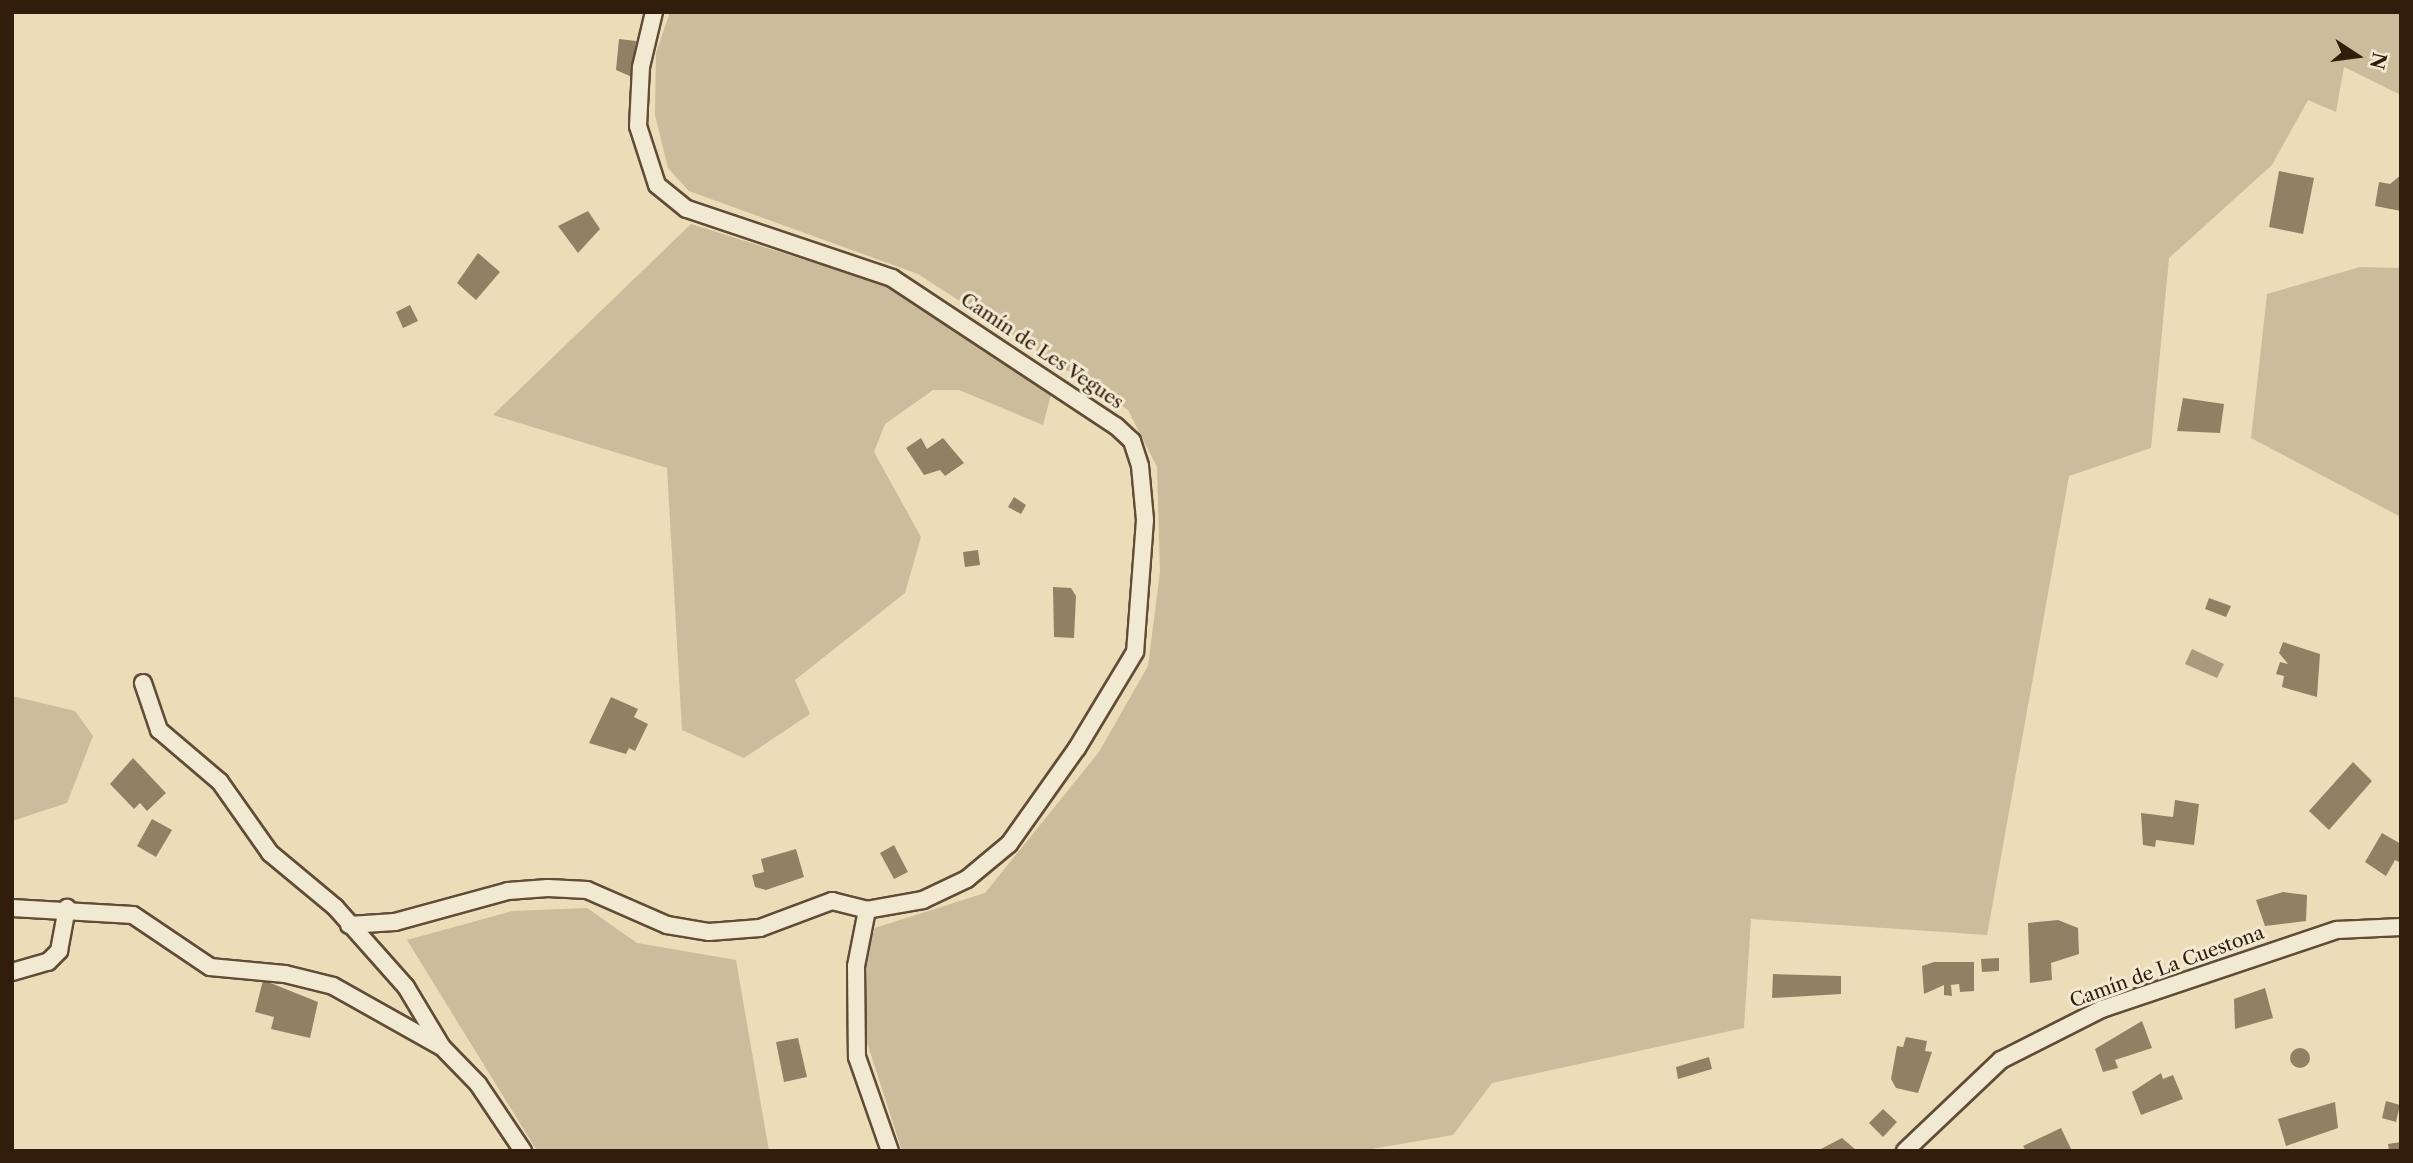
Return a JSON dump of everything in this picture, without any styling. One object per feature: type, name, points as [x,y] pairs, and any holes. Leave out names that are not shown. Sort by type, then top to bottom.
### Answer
[{"type":"street","name":"Camín de Les Vegues","points":[[654,12],[638,126],[657,185],[687,209],[892,278],[1116,426],[1132,441],[1140,466],[1145,520],[1135,652],[1077,748],[1009,844],[967,879],[923,900],[867,910]]},
{"type":"street","points":[[143,683],[159,730],[220,782],[270,853],[349,925],[406,987],[442,1047],[478,1084],[523,1151]]},
{"type":"street","points":[[349,925],[394,922],[508,891],[548,888],[587,890],[667,925],[709,932],[760,928],[832,901],[867,910],[856,966],[858,1057],[890,1151]]},
{"type":"street","points":[[12,908],[67,908],[133,915],[210,967],[285,974],[332,986],[442,1047]]},
{"type":"street","points":[[12,972],[48,962],[59,951],[67,908]]},
{"type":"street","name":"Camín de La Cuestona","points":[[1905,1151],[2001,1060],[2102,1009],[2337,930],[2401,927]]},
{"type":"shaded area","points":[[670,12],[2401,12],[2401,95],[2344,67],[2336,112],[2308,100],[2272,165],[2169,258],[2151,448],[2069,476],[1987,935],[1751,919],[1744,1028],[1492,1083],[1453,1135],[1360,1151],[902,1151],[863,1030],[866,954],[875,928],[985,893],[1099,752],[1148,666],[1160,572],[1157,467],[1128,410],[918,274],[689,191],[668,168],[655,115],[656,53]]},
{"type":"shaded area","points":[[691,224],[890,287],[1052,391],[1043,425],[959,390],[933,390],[885,424],[874,452],[921,537],[905,593],[795,680],[810,714],[744,758],[682,730],[667,468],[493,415]]},
{"type":"shaded area","points":[[2360,267],[2401,268],[2401,517],[2251,438],[2267,294]]},
{"type":"shaded area","points":[[2192,649],[2224,664],[2217,678],[2185,664]]},
{"type":"shaded area","points":[[12,696],[75,711],[93,736],[67,803],[12,821]]},
{"type":"shaded area","points":[[587,908],[637,943],[736,960],[769,1151],[537,1151],[407,940],[513,911]]},
{"type":"building","points":[[619,39],[636,41],[632,77],[616,70]]},
{"type":"building","points":[[2279,171],[2314,178],[2303,234],[2269,227]]},
{"type":"building","points":[[2401,175],[2401,211],[2375,206],[2379,182],[2390,184]]},
{"type":"building","points":[[588,211],[600,229],[578,253],[558,226]]},
{"type":"building","points":[[478,253],[500,272],[476,300],[457,283]]},
{"type":"building","points":[[410,305],[418,321],[403,328],[396,312]]},
{"type":"building","points":[[2183,398],[2224,404],[2220,433],[2177,431]]},
{"type":"building","points":[[921,438],[927,449],[943,438],[964,463],[945,476],[940,470],[924,475],[906,448]]},
{"type":"building","points":[[1014,497],[1026,505],[1021,514],[1008,507]]},
{"type":"building","points":[[978,550],[980,565],[965,567],[963,552]]},
{"type":"building","points":[[1053,587],[1071,588],[1076,596],[1074,638],[1054,637]]},
{"type":"building","points":[[2209,598],[2231,606],[2226,617],[2205,609]]},
{"type":"building","points":[[2283,642],[2320,654],[2317,697],[2282,687],[2284,676],[2276,674],[2280,662],[2288,664],[2279,653]]},
{"type":"building","points":[[611,697],[638,709],[634,717],[648,724],[635,751],[629,748],[626,754],[589,743]]},
{"type":"building","points":[[133,758],[166,793],[147,811],[140,803],[134,809],[110,784]]},
{"type":"building","points":[[2353,762],[2372,781],[2329,830],[2309,811]]},
{"type":"building","points":[[2175,800],[2199,804],[2194,845],[2156,840],[2155,847],[2143,845],[2141,813],[2173,817]]},
{"type":"building","points":[[152,819],[172,830],[156,857],[137,846]]},
{"type":"building","points":[[2382,833],[2401,844],[2401,863],[2395,860],[2386,876],[2365,862]]},
{"type":"building","points":[[894,845],[908,872],[894,879],[880,853]]},
{"type":"building","points":[[796,849],[804,877],[766,890],[755,887],[752,875],[764,872],[761,859]]},
{"type":"building","points":[[2283,892],[2307,895],[2306,921],[2265,926],[2256,900]]},
{"type":"building","points":[[2058,920],[2078,928],[2079,954],[2051,963],[2052,980],[2030,983],[2028,923]]},
{"type":"building","points":[[1999,958],[1999,971],[1982,972],[1981,959]]},
{"type":"building","points":[[1934,962],[1974,962],[1974,991],[1960,992],[1959,984],[1951,985],[1952,996],[1944,995],[1944,985],[1924,994],[1922,966]]},
{"type":"building","points":[[1773,974],[1841,976],[1841,994],[1772,998]]},
{"type":"building","points":[[263,980],[318,1002],[310,1038],[271,1029],[274,1017],[255,1012]]},
{"type":"building","points":[[2265,988],[2273,1018],[2235,1029],[2234,999]]},
{"type":"building","points":[[2142,1021],[2152,1048],[2115,1060],[2118,1068],[2103,1072],[2095,1049]]},
{"type":"building","points":[[1906,1037],[1927,1041],[1925,1051],[1932,1052],[1918,1093],[1896,1088],[1891,1079],[1897,1046],[1903,1047]]},
{"type":"building","points":[[798,1038],[807,1077],[784,1082],[776,1042]]},
{"type":"building","points":[[2300,1048],[2307,1051],[2310,1058],[2307,1065],[2300,1068],[2293,1065],[2290,1058],[2293,1051]]},
{"type":"building","points":[[1709,1057],[1712,1069],[1678,1079],[1676,1067]]},
{"type":"building","points":[[2161,1073],[2163,1079],[2173,1075],[2183,1099],[2141,1115],[2132,1092]]},
{"type":"building","points":[[2386,1101],[2400,1105],[2396,1122],[2382,1118]]},
{"type":"building","points":[[2335,1102],[2338,1128],[2286,1146],[2278,1119]]},
{"type":"building","points":[[1883,1109],[1897,1122],[1883,1137],[1869,1123]]},
{"type":"building","points":[[2061,1128],[2072,1151],[2026,1151],[2023,1146]]},
{"type":"building","points":[[1842,1138],[1857,1151],[1817,1151]]},
{"type":"building","points":[[2401,1142],[2401,1151],[2389,1151],[2388,1144]]}]
